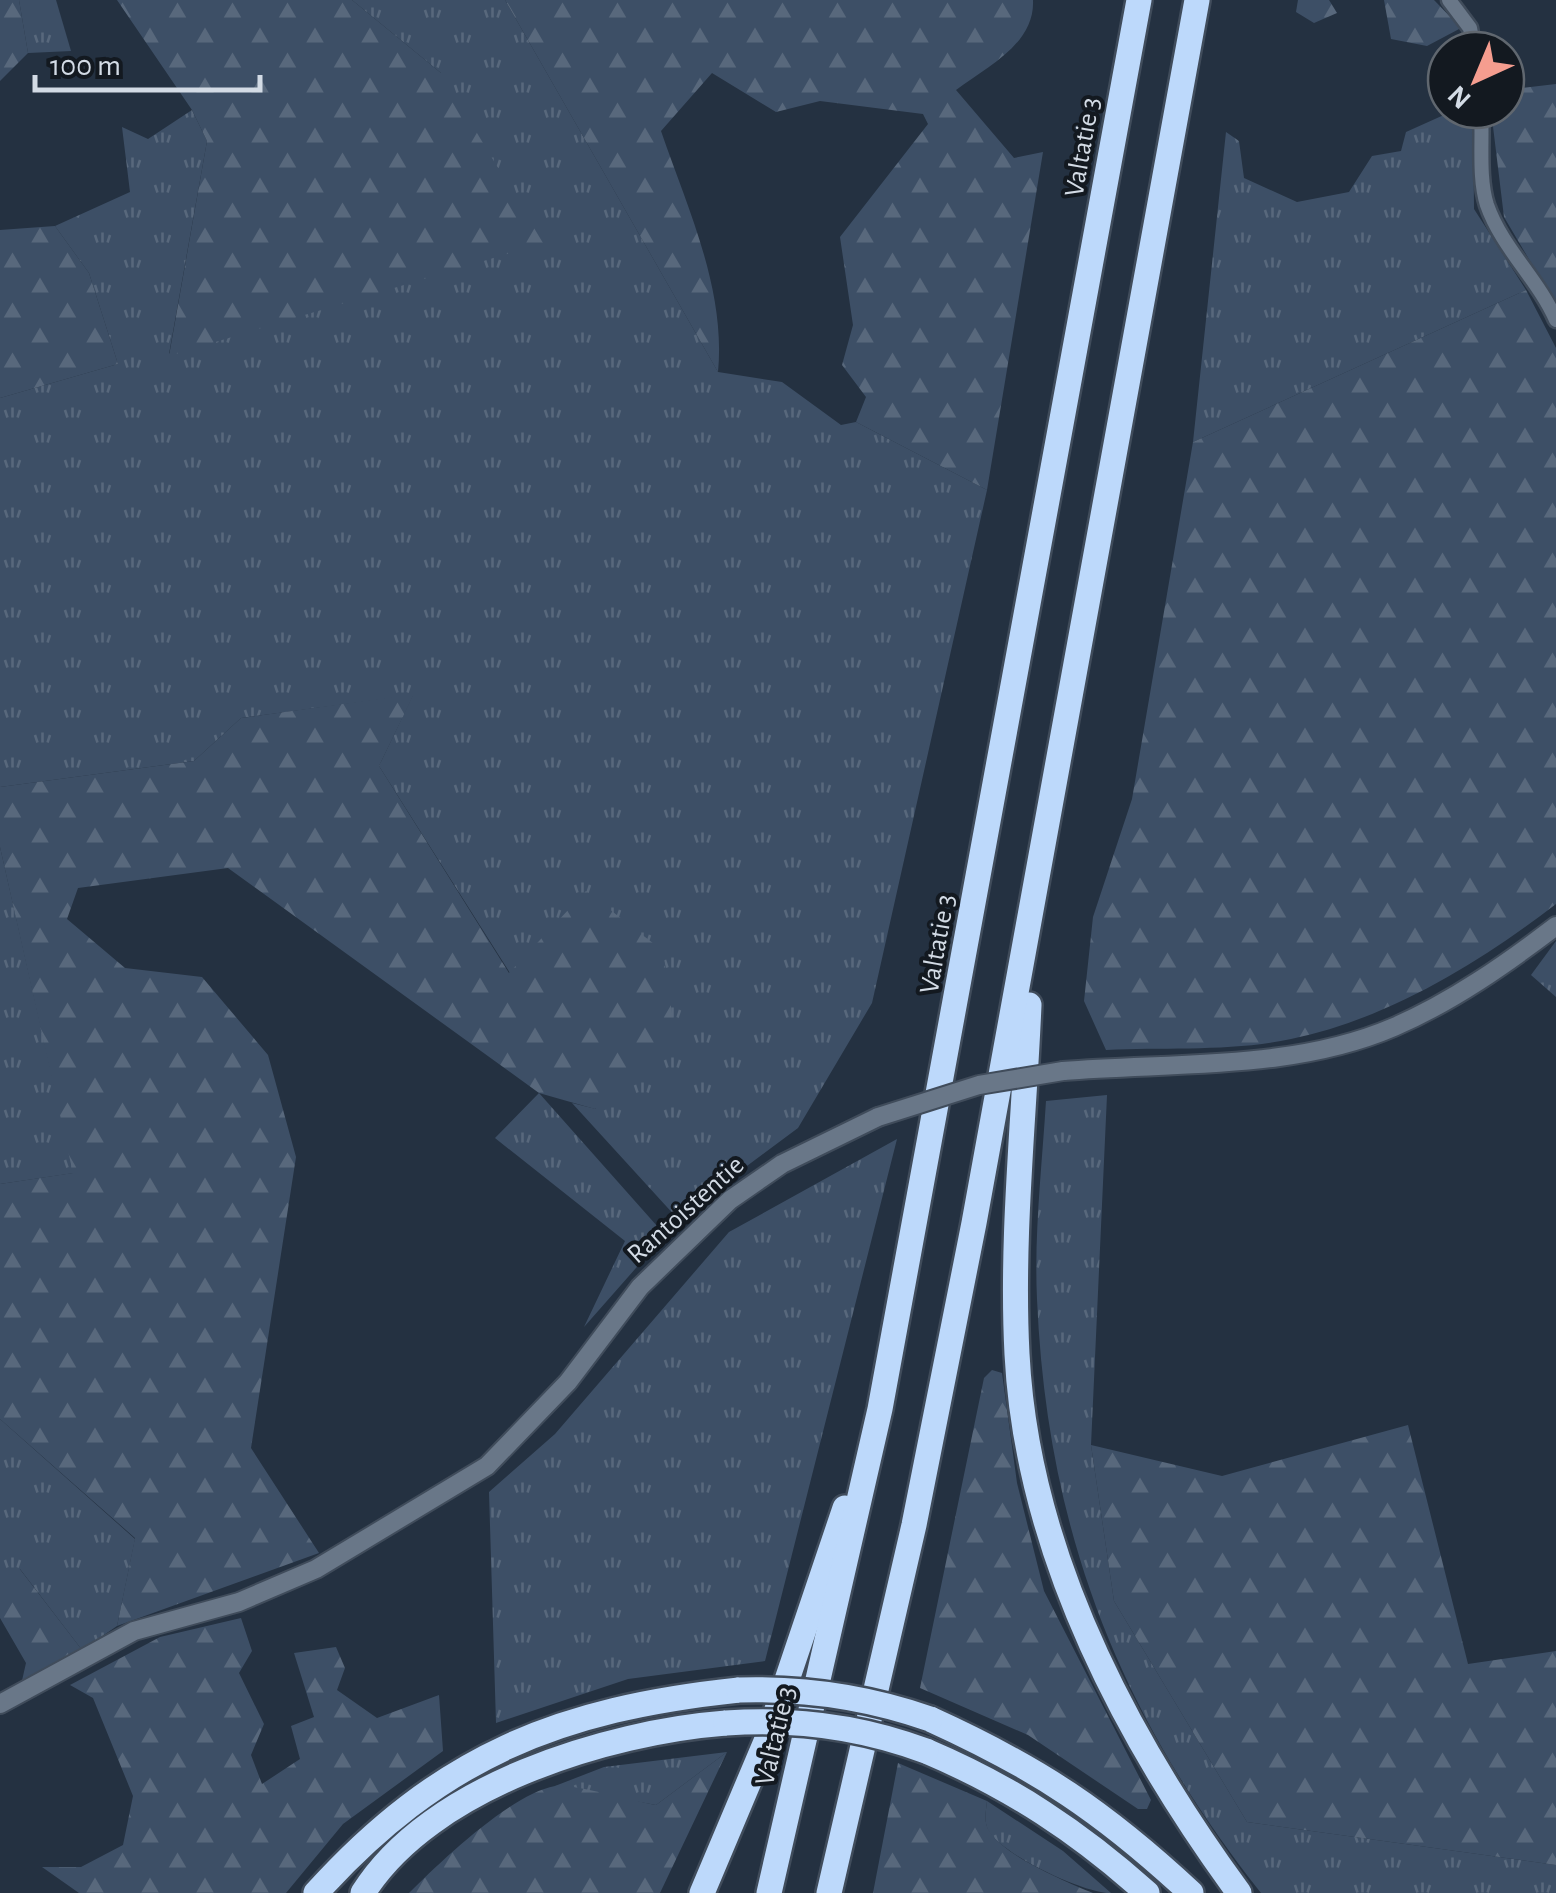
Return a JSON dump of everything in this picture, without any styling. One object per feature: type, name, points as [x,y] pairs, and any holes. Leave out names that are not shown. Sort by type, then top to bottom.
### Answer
[{"type":"highway","name":"Valtatie 3","points":[[769,1893],[880,1409],[1139,0]]},
{"type":"highway","points":[[828,1893],[914,1525],[1033,915],[1197,0]]},
{"type":"highway","points":[[1033,915],[1015,1268],[1017,1356],[1028,1438],[1066,1578],[1120,1706],[1164,1785],[1239,1893]]},
{"type":"highway","points":[[702,1893],[734,1824],[794,1666],[880,1409]]},
{"type":"highway","points":[[316,1893],[372,1835],[450,1776],[497,1749],[614,1708],[739,1690],[804,1690],[886,1705],[930,1720],[1046,1776],[1093,1809],[1191,1893]]},
{"type":"highway","points":[[363,1893],[412,1839],[468,1802],[584,1747],[680,1727],[798,1722],[856,1730],[926,1752],[1009,1788],[1050,1813],[1147,1893]]},
{"type":"street","points":[[1450,0],[1470,30]]},
{"type":"street","points":[[1482,130],[1486,202],[1508,246],[1548,301],[1556,320]]},
{"type":"street","name":"Rantoistentie","points":[[0,1704],[134,1631],[239,1602],[316,1570],[487,1466],[568,1382],[640,1287],[730,1200],[782,1164],[878,1118],[962,1090],[1063,1072],[1274,1058],[1394,1027],[1469,986],[1556,926]]},
{"type":"green space","points":[[0,0],[19,0],[28,53],[0,81]]},
{"type":"green space","points":[[19,0],[56,0],[71,51],[28,53]]},
{"type":"green space","points":[[117,0],[352,0],[441,73],[543,243],[169,356],[207,141],[192,110]]},
{"type":"green space","points":[[352,0],[505,0],[718,372],[782,382],[841,425],[856,422],[987,490],[872,1003],[798,1128],[677,1218],[572,1103],[596,1109],[379,766],[413,695],[241,718],[194,761],[0,787],[0,398],[118,364],[89,273],[55,226],[130,192],[122,127],[148,139],[192,110],[207,141],[169,354],[441,73]]},
{"type":"green space","points":[[505,0],[1033,0],[1032,16],[1018,42],[956,90],[1014,158],[1043,152],[987,490],[856,422],[866,397],[842,365],[853,325],[840,237],[928,124],[923,114],[820,101],[776,112],[712,73],[661,131],[710,279],[719,341],[718,372]]},
{"type":"green space","points":[[1298,0],[1329,0],[1337,13],[1314,23],[1296,12]]},
{"type":"green space","points":[[1384,0],[1434,0],[1461,28],[1426,30],[1426,46],[1391,39]]},
{"type":"green space","points":[[1556,84],[1556,305],[1504,217],[1493,130],[1526,130],[1526,88]]},
{"type":"green space","points":[[1426,123],[1426,130],[1473,130],[1474,209],[1526,290],[1193,442],[1226,132],[1239,141],[1244,178],[1297,202],[1349,192],[1372,156],[1401,151],[1406,132]]},
{"type":"green space","points":[[55,226],[89,273],[118,364],[0,398],[0,230]]},
{"type":"green space","points":[[1526,290],[1556,348],[1556,904],[1496,947],[1431,986],[1327,1030],[1246,1046],[1106,1050],[1084,1001],[1093,917],[1132,799],[1193,442]]},
{"type":"green space","points":[[414,694],[379,766],[509,973],[586,891],[663,951],[677,1048],[595,1109],[539,1093],[228,868],[78,888],[67,919],[125,968],[202,977],[268,1055],[296,1157],[251,1448],[319,1553],[117,1626],[135,1538],[0,1419],[0,1184],[73,1173],[0,847],[0,787],[194,761],[241,718]]},
{"type":"green space","points":[[0,847],[74,1173],[0,1184]]},
{"type":"green space","points":[[1556,941],[1556,997],[1531,975]]},
{"type":"green space","points":[[539,1093],[665,1235],[584,1327],[625,1241],[495,1138]]},
{"type":"green space","points":[[1107,1095],[1091,1445],[1114,1601],[1247,1822],[1556,1865],[1556,1893],[1261,1893],[1167,1756],[1099,1615],[1056,1464],[1044,1383],[1036,1274],[1046,1101]]},
{"type":"green space","points":[[897,1139],[765,1661],[628,1679],[496,1723],[489,1492],[555,1434],[729,1232]]},
{"type":"green space","points":[[992,1370],[1002,1373],[1017,1483],[1044,1591],[1151,1800],[1147,1809],[1138,1809],[1028,1735],[920,1688],[984,1378]]},
{"type":"green space","points":[[0,1419],[135,1539],[117,1626],[82,1650],[20,1569],[0,1568]]},
{"type":"green space","points":[[1408,1425],[1468,1664],[1556,1651],[1556,1865],[1247,1822],[1114,1601],[1091,1445],[1222,1476]]},
{"type":"green space","points":[[0,1568],[19,1568],[82,1650],[21,1685],[26,1663],[0,1618]]},
{"type":"green space","points":[[241,1618],[252,1651],[239,1673],[264,1724],[251,1755],[262,1784],[300,1759],[291,1726],[314,1717],[294,1653],[336,1647],[345,1668],[337,1690],[377,1718],[439,1695],[443,1751],[343,1824],[286,1893],[79,1893],[42,1867],[81,1867],[123,1845],[133,1796],[93,1698],[70,1685],[160,1637]]},
{"type":"green space","points":[[727,1752],[656,1805],[555,1786],[604,1767]]},
{"type":"green space","points":[[727,1752],[660,1893],[409,1893],[478,1830],[537,1792],[563,1786],[656,1805]]},
{"type":"green space","points":[[898,1763],[987,1801],[986,1825],[998,1841],[1037,1867],[1093,1893],[873,1893]]},
{"type":"green space","points":[[987,1801],[1063,1851],[1111,1893],[1065,1880],[1012,1852],[988,1829]]}]
